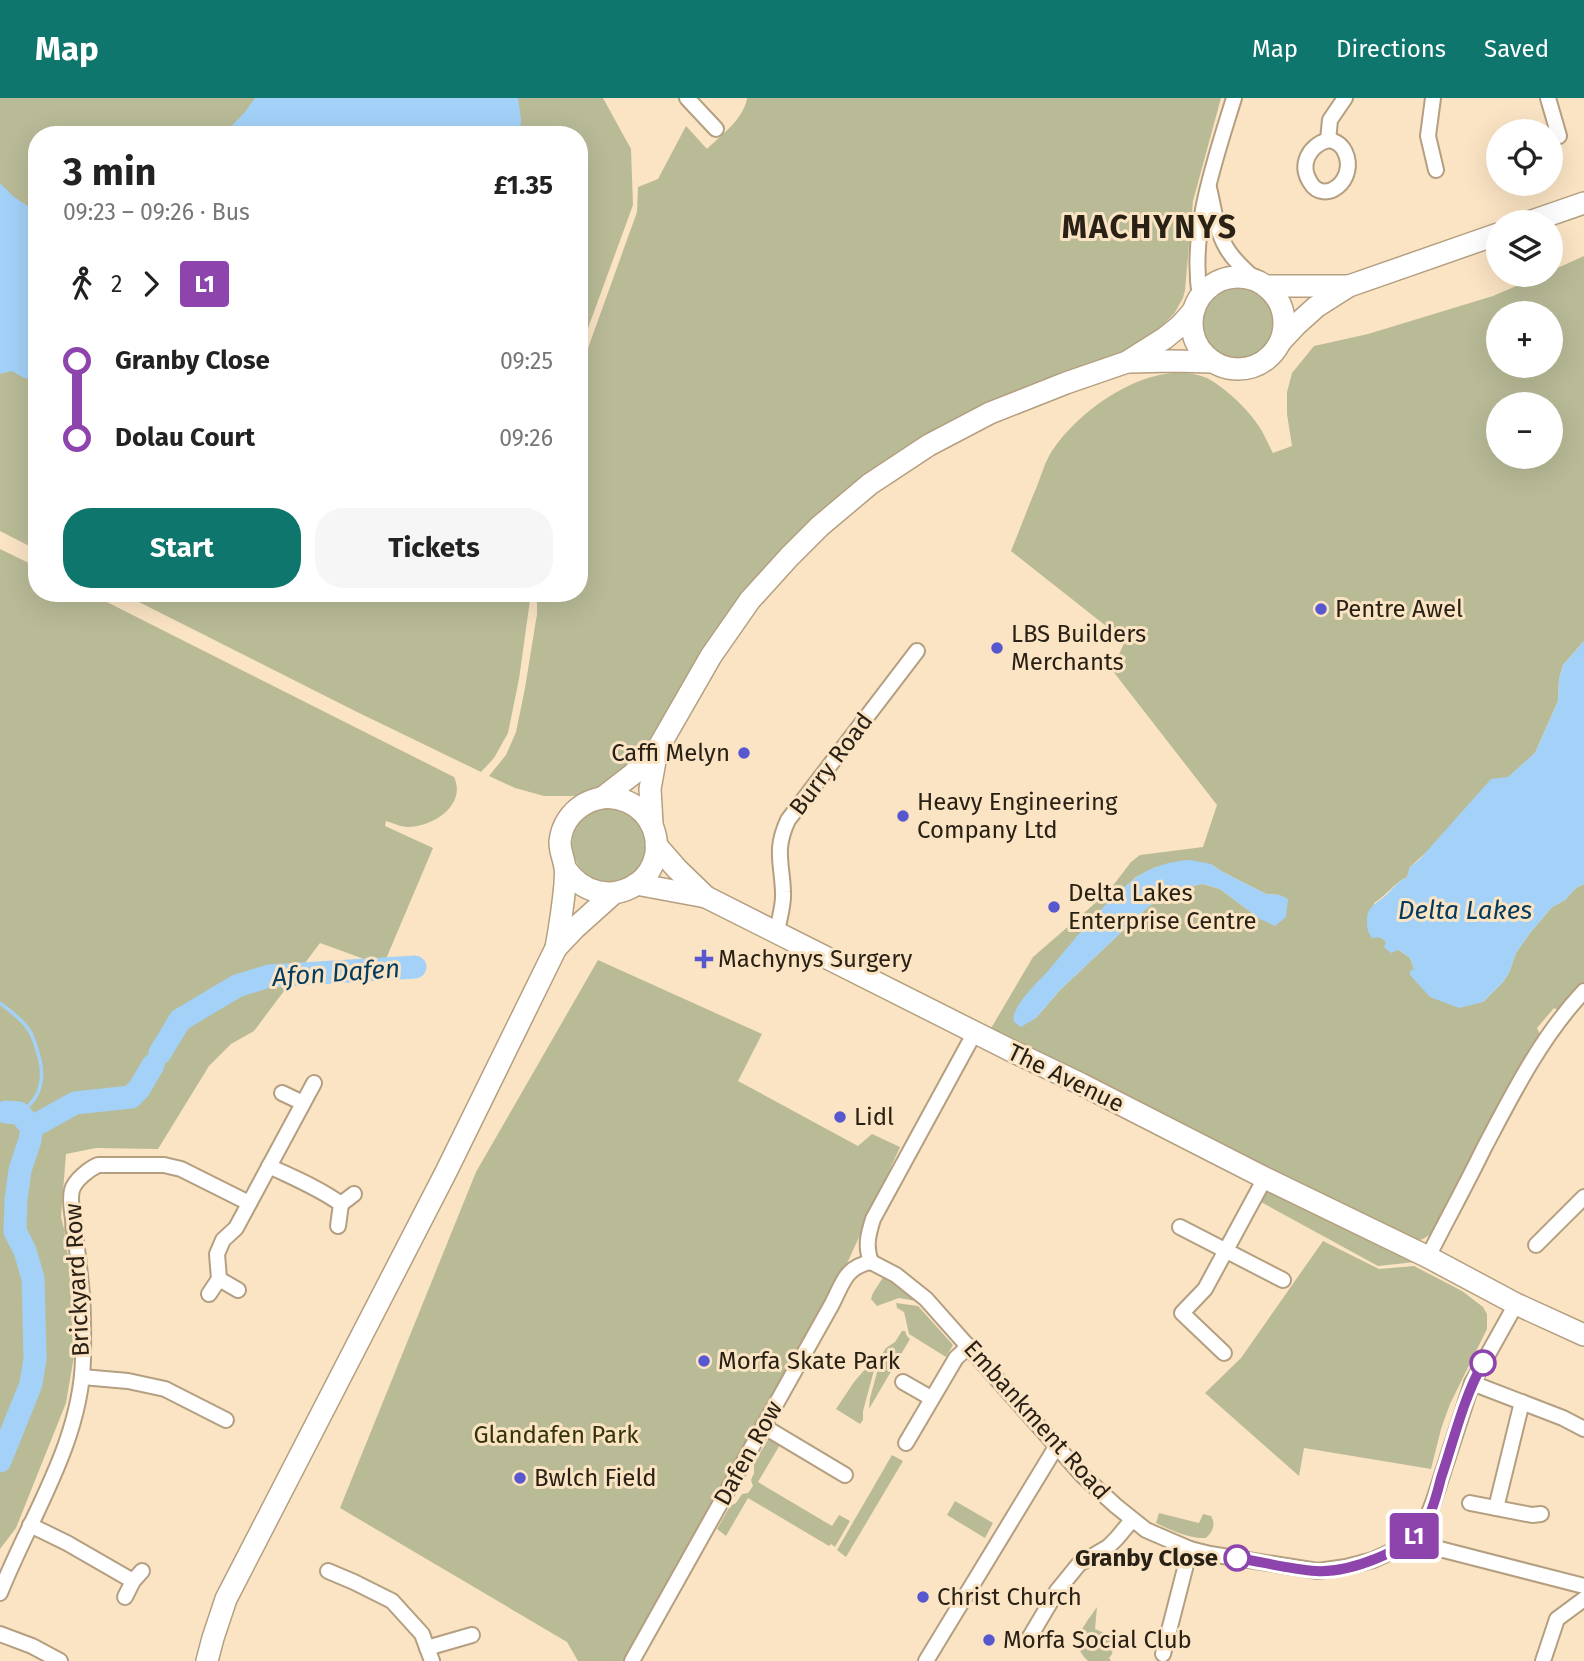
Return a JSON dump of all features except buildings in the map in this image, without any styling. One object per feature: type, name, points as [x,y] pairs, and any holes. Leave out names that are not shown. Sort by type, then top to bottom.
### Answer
[{"type":"main road","points":[[1563,210],[1584,203]]},
{"type":"main road","points":[[1197,303],[1192,324],[1194,338],[1205,356],[1223,367],[1254,367],[1266,361],[1281,341],[1316,307],[1349,286],[1486,237]]},
{"type":"main road","points":[[657,750],[650,789],[654,835],[652,866],[645,876],[626,890],[602,893],[580,885],[565,868],[561,857],[561,835],[565,824],[577,809],[602,798],[634,774],[657,750],[711,656],[750,600],[820,526],[860,493],[929,445],[990,412],[1127,362],[1181,325],[1210,286],[1222,279],[1245,277],[1261,283],[1275,294],[1281,303],[1284,316],[1281,341]]},
{"type":"main road","points":[[1261,283],[1349,286]]},
{"type":"main road","points":[[1127,362],[1214,362]]},
{"type":"main road","points":[[602,798],[620,799],[638,808],[654,835]]},
{"type":"main road","name":"The Avenue","points":[[654,835],[677,869],[706,897]]},
{"type":"main road","points":[[207,1661],[226,1599],[446,1172],[556,948],[563,910],[565,868]]},
{"type":"main road","name":"The Avenue","points":[[636,884],[706,897],[1428,1257],[1516,1304],[1584,1335]]},
{"type":"main road","points":[[556,948],[614,893]]},
{"type":"street","points":[[687,98],[716,129]]},
{"type":"street","points":[[1197,303],[1200,223],[1234,98]]},
{"type":"street","points":[[1328,140],[1330,120],[1345,98]]},
{"type":"street","points":[[1433,98],[1428,136],[1436,170]]},
{"type":"street","points":[[1548,98],[1554,119]]},
{"type":"street","points":[[1209,187],[1219,232],[1226,248],[1240,266],[1261,283]]},
{"type":"street","name":"Burry Road","points":[[777,932],[783,895],[779,851],[781,835],[788,820],[917,651]]},
{"type":"street","points":[[1428,1257],[1506,1105],[1538,1050],[1584,991]]},
{"type":"street","points":[[871,1262],[866,1239],[873,1219],[975,1032]]},
{"type":"street","points":[[209,1294],[219,1279],[217,1254],[223,1240],[236,1228],[314,1083]]},
{"type":"street","points":[[282,1093],[303,1103]]},
{"type":"street","name":"Brickyard Row","points":[[0,1593],[68,1436],[82,1377],[82,1287],[71,1202],[74,1185],[98,1164],[164,1165],[181,1169],[249,1203]]},
{"type":"street","points":[[269,1166],[315,1187],[341,1205]]},
{"type":"street","points":[[1224,1353],[1182,1313],[1205,1289],[1265,1178]]},
{"type":"street","points":[[338,1226],[341,1205],[354,1195]]},
{"type":"street","points":[[1536,1245],[1584,1197]]},
{"type":"street","points":[[1180,1227],[1283,1280]]},
{"type":"street","name":"Embankment Road","points":[[871,1262],[917,1289],[1082,1475],[1146,1530],[1189,1549],[1318,1571],[1373,1560],[1397,1549],[1425,1523],[1472,1383],[1516,1304]]},
{"type":"street","name":"Dafen Row","points":[[632,1661],[846,1277],[859,1264],[871,1262]]},
{"type":"street","points":[[219,1279],[239,1290]]},
{"type":"street","points":[[906,1443],[956,1358],[969,1346]]},
{"type":"street","points":[[82,1377],[128,1381],[166,1389],[226,1420]]},
{"type":"street","points":[[903,1382],[931,1398]]},
{"type":"street","points":[[1472,1383],[1584,1429]]},
{"type":"street","points":[[1496,1508],[1522,1402]]},
{"type":"street","points":[[763,1426],[845,1475]]},
{"type":"street","points":[[926,1661],[1056,1447]]},
{"type":"street","points":[[1470,1503],[1532,1515],[1541,1514]]},
{"type":"street","points":[[1028,1640],[1057,1591],[1080,1564],[1108,1547],[1132,1520]]},
{"type":"street","points":[[30,1525],[138,1576],[125,1597]]},
{"type":"street","points":[[1414,1536],[1428,1546],[1584,1586]]},
{"type":"street","points":[[1163,1654],[1189,1549]]},
{"type":"street","points":[[328,1571],[392,1601],[422,1634],[430,1654],[472,1635]]},
{"type":"street","points":[[1543,1661],[1557,1619],[1584,1599]]},
{"type":"street","points":[[0,1634],[32,1646],[60,1661]]},
{"type":"green space","points":[[0,98],[603,98],[631,149],[633,205],[588,328],[588,126],[28,126],[28,545],[0,531]]},
{"type":"green space","points":[[747,98],[1221,98],[1193,201],[1183,298],[1174,314],[1145,342],[1089,365],[842,496],[640,758],[592,793],[544,796],[515,788],[489,776],[506,755],[516,732],[537,602],[588,602],[588,348],[637,212],[638,187],[658,179],[686,126],[707,149],[737,120]]},
{"type":"green space","points":[[1584,256],[1584,641],[1563,665],[1558,701],[1535,753],[1410,867],[1407,877],[1374,903],[1380,937],[1410,958],[1414,969],[1483,1002],[1503,982],[1516,953],[1552,907],[1584,884],[1584,984],[1559,1011],[1554,1008],[1537,1028],[1540,1034],[1504,1092],[1434,1232],[1412,1242],[990,1030],[1033,957],[1108,892],[1131,862],[1140,855],[1203,847],[1217,805],[1112,670],[1125,641],[1011,551],[1049,456],[1077,422],[1096,405],[1118,392],[1163,374],[1186,373],[1207,378],[1228,392],[1248,412],[1273,453],[1292,446],[1287,392],[1292,373],[1314,346],[1368,334],[1493,296],[1514,287],[1563,287],[1563,266]],"holes":[[[1211,864],[1266,894],[1280,895],[1260,919],[1220,889],[1203,884],[1181,888],[1149,906],[1060,990],[1036,1018],[1115,896],[1136,877],[1156,867]]]},
{"type":"green space","points":[[1239,282],[1254,285],[1267,294],[1276,307],[1279,322],[1276,337],[1267,350],[1254,359],[1239,362],[1224,359],[1211,350],[1202,337],[1199,322],[1202,307],[1211,294],[1224,285]]},
{"type":"green space","points":[[0,549],[28,563],[28,602],[107,602],[454,777],[457,787],[452,805],[437,819],[408,827],[386,821],[385,826],[433,848],[383,966],[320,943],[254,1031],[231,1044],[209,1066],[158,1149],[96,1148],[66,1154],[61,1217],[64,1229],[65,1212],[74,1266],[64,1230],[69,1262],[74,1356],[66,1403],[16,1528],[0,1549]]},
{"type":"green space","points":[[139,602],[530,602],[508,733],[494,758],[481,772]]},
{"type":"green space","points":[[602,808],[616,808],[630,814],[640,824],[646,845],[640,866],[630,876],[616,882],[602,882],[588,876],[578,866],[572,852],[572,838],[578,824],[588,814]]},
{"type":"green space","name":"Glandafen Park","points":[[598,960],[762,1034],[738,1081],[858,1146],[872,1134],[900,1147],[835,1290],[628,1661],[578,1661],[567,1642],[340,1508],[476,1172]]},
{"type":"green space","points":[[1267,1190],[1415,1262],[1378,1266],[1261,1202]]},
{"type":"green space","points":[[1323,1241],[1379,1269],[1414,1266],[1462,1291],[1483,1307],[1487,1314],[1487,1329],[1450,1404],[1431,1469],[1304,1448],[1299,1476],[1205,1393],[1241,1358]]},
{"type":"green space","points":[[884,1276],[905,1289],[916,1301],[899,1298],[877,1306],[871,1299]]},
{"type":"green space","points":[[896,1303],[918,1306],[953,1345],[946,1357],[909,1334],[904,1312],[897,1308]]},
{"type":"green space","points":[[902,1331],[905,1331],[910,1339],[869,1409],[882,1354]]},
{"type":"green space","points":[[873,1360],[876,1363],[860,1424],[836,1409]]},
{"type":"green space","points":[[769,1438],[781,1443],[758,1482],[832,1526],[839,1515],[850,1521],[835,1547],[748,1498],[726,1536],[717,1529],[730,1506],[753,1486],[751,1480],[754,1463]]},
{"type":"green space","points":[[892,1455],[903,1461],[846,1557],[837,1550]]},
{"type":"green space","points":[[955,1501],[993,1523],[985,1538],[947,1515]]},
{"type":"green space","points":[[1159,1513],[1199,1523],[1203,1514],[1211,1516],[1213,1528],[1206,1538],[1187,1536],[1156,1523]]},
{"type":"green space","points":[[1097,1607],[1095,1629],[1109,1635],[1114,1642],[1109,1658],[1111,1661],[1088,1661],[1079,1647],[1078,1640],[1083,1627]]},
{"type":"water","points":[[255,98],[518,98],[521,119],[521,126],[232,126]]},
{"type":"water","points":[[0,183],[28,206],[28,379],[12,371],[0,374]]},
{"type":"water","name":"Delta Lakes","points":[[1584,641],[1584,884],[1552,907],[1516,953],[1503,982],[1483,1002],[1459,1008],[1430,997],[1410,975],[1410,971],[1414,969],[1410,958],[1399,950],[1391,953],[1384,947],[1386,942],[1383,939],[1372,938],[1367,927],[1368,913],[1372,906],[1407,877],[1410,867],[1491,779],[1508,777],[1535,753],[1558,701],[1563,665]]},
{"type":"water","points":[[1190,860],[1211,864],[1266,894],[1280,895],[1288,899],[1286,917],[1275,926],[1260,919],[1220,889],[1203,884],[1181,888],[1149,906],[1060,990],[1036,1018],[1021,1027],[1014,1022],[1015,1012],[1026,995],[1111,899],[1153,868]]},
{"type":"waterway","name":"Afon Dafen","points":[[160,1053],[180,1020],[237,986],[269,976],[415,967]]},
{"type":"waterway","points":[[0,1003],[29,1030],[40,1060],[42,1077],[38,1093],[19,1113]]},
{"type":"waterway","name":"Afon Dafen","points":[[6,1112],[19,1113],[32,1127],[75,1103],[131,1097],[153,1065]]},
{"type":"waterway","name":"Afon Dafen","points":[[0,1461],[31,1384],[35,1358],[33,1278],[25,1251],[15,1231],[20,1170],[32,1127]]},
{"type":"bus line","name":"L1","points":[[1237,1558],[1318,1571],[1373,1560],[1397,1549],[1414,1536],[1425,1523],[1472,1383],[1483,1363]]},
{"type":"place","name":"Pentre Awel","points":[[1321,609]]},
{"type":"place","name":"LBS Builders Merchants","points":[[997,648]]},
{"type":"place","name":"Caffi Melyn","points":[[744,753]]},
{"type":"place","name":"Heavy Engineering Company Ltd","points":[[903,816]]},
{"type":"place","name":"Delta Lakes Enterprise Centre","points":[[1054,907]]},
{"type":"place","name":"Machynys Surgery","points":[[704,959]]},
{"type":"place","name":"Lidl","points":[[840,1117]]},
{"type":"place","name":"Morfa Skate Park","points":[[704,1361]]},
{"type":"place","name":"Bwlch Field","points":[[520,1478]]},
{"type":"place","name":"Granby Close","points":[[1237,1558]]},
{"type":"place","name":"Christ Church","points":[[923,1597]]},
{"type":"place","name":"Morfa Social Club","points":[[989,1640]]},
{"type":"district","name":"MACHYNYS","points":[[1150,227]]}]
